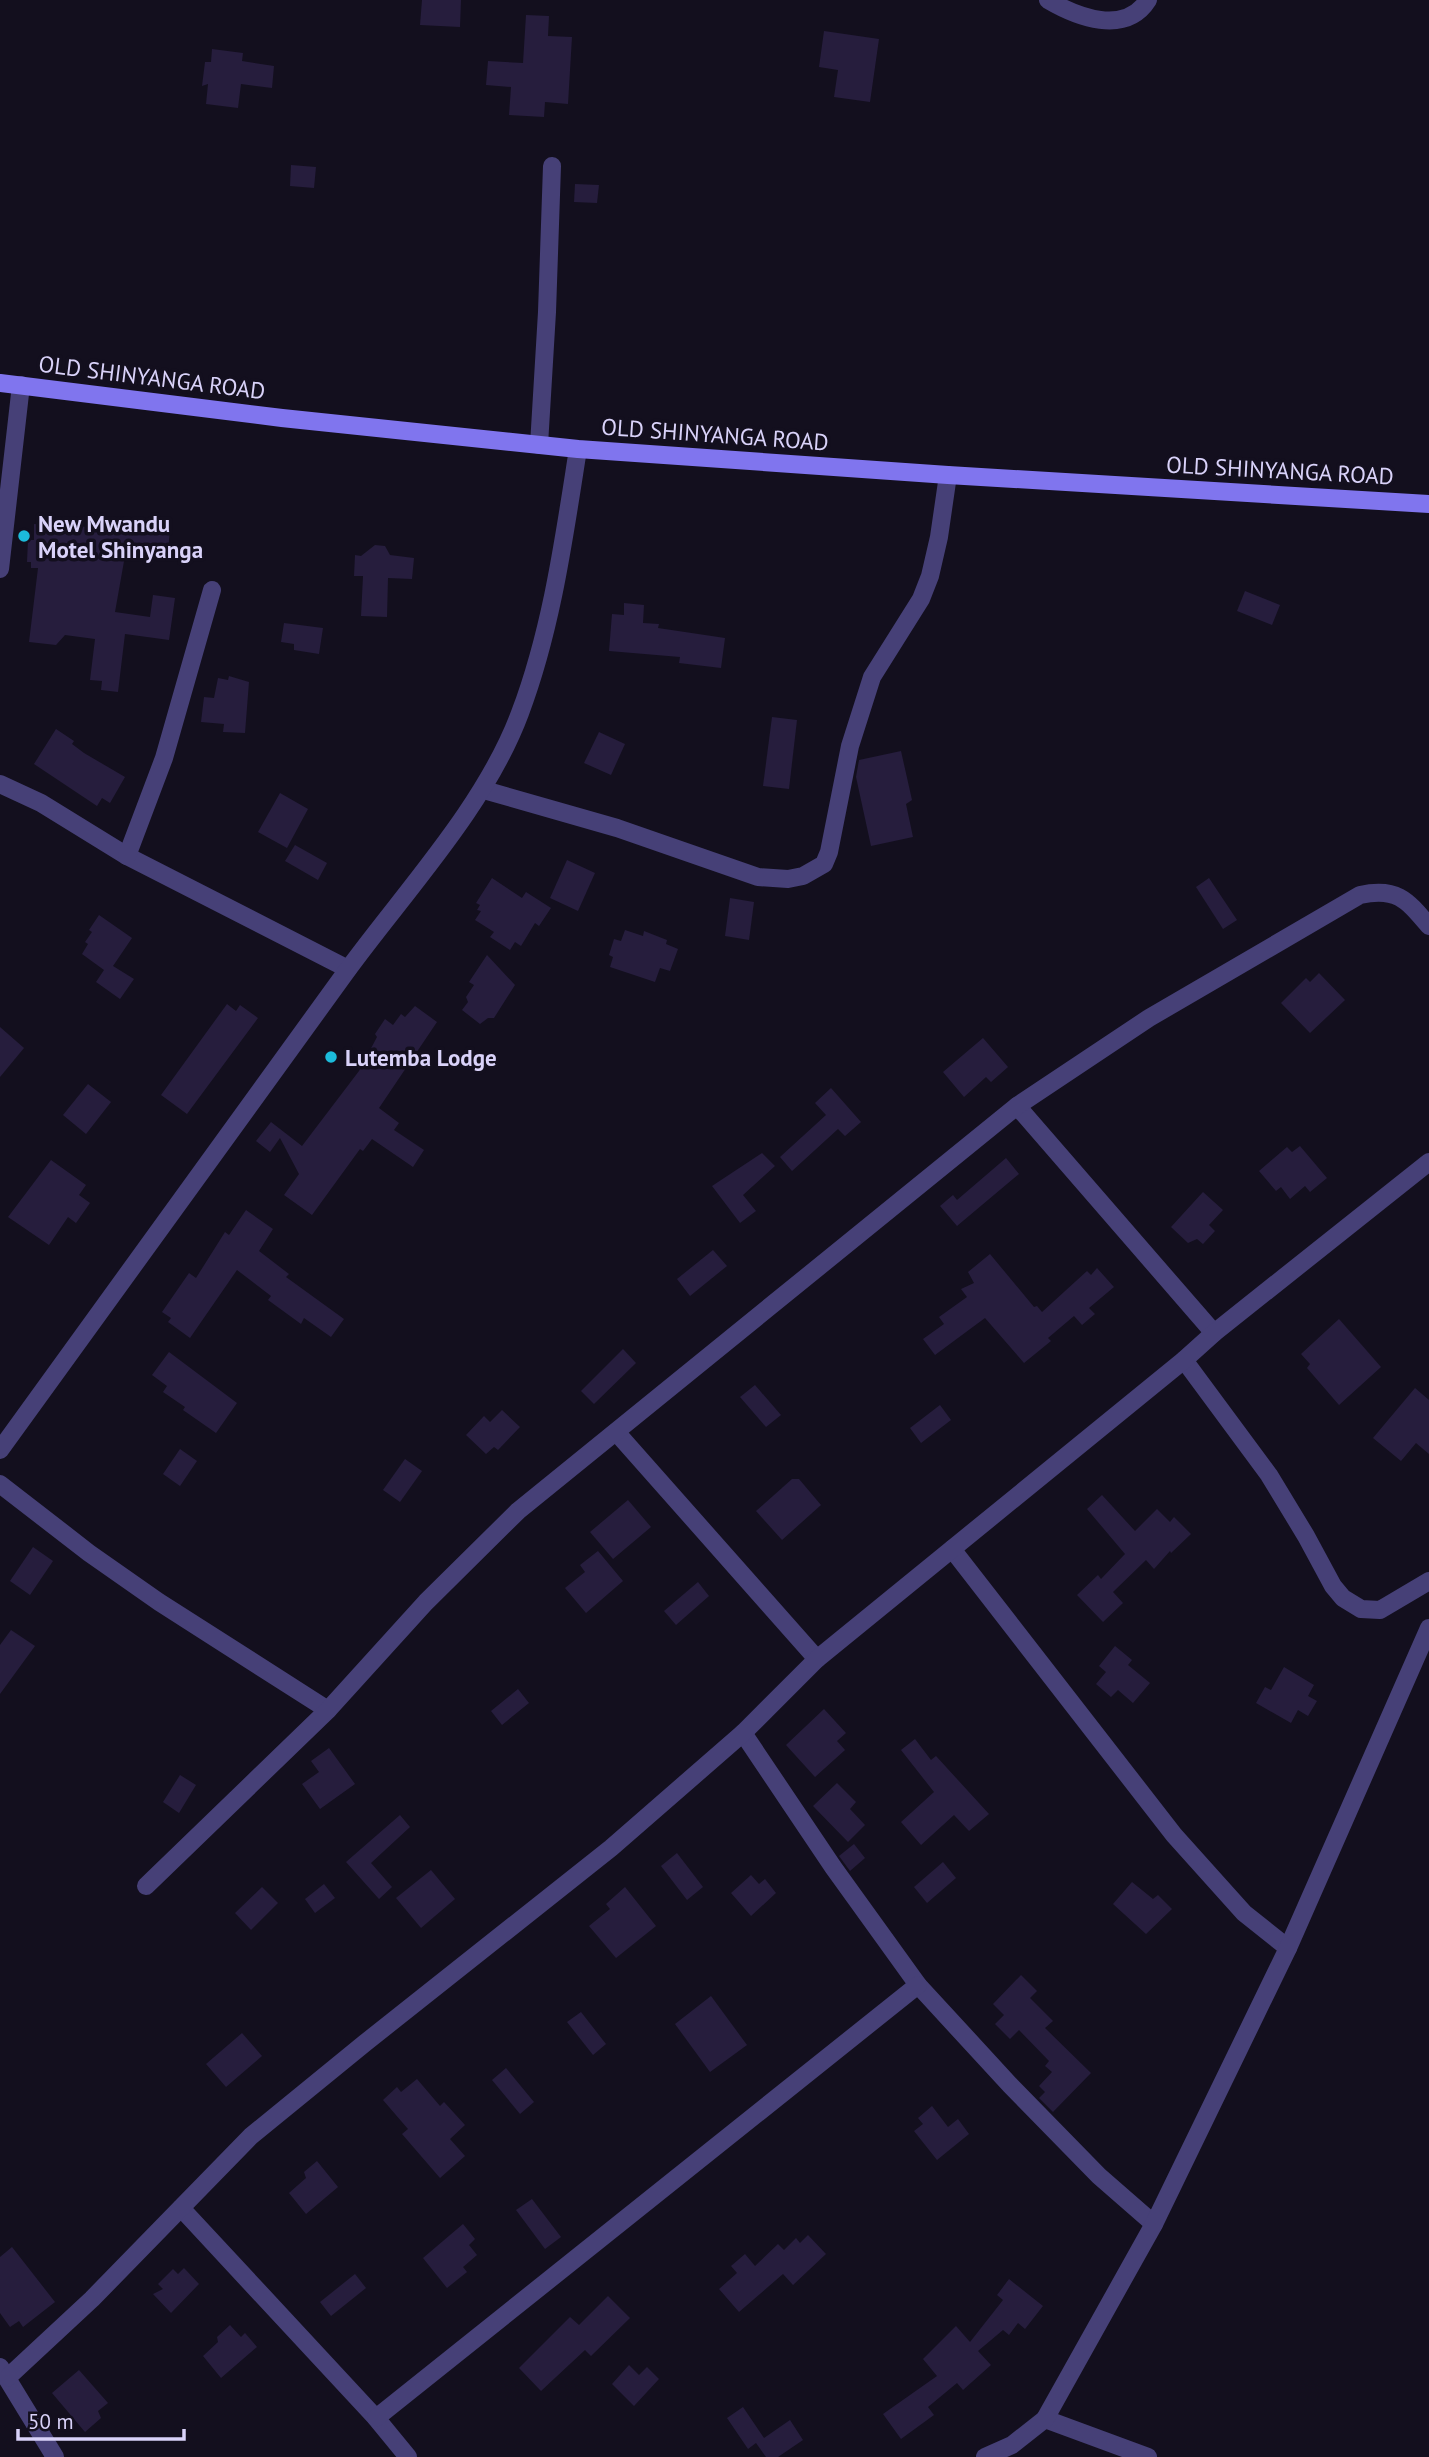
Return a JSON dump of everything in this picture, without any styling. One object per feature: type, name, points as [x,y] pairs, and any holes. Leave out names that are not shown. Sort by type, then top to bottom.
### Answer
[{"type":"main road","name":"OLD SHINYANGA ROAD","points":[[0,383],[282,418],[578,449],[1429,504]]},
{"type":"street","points":[[1048,0],[1083,16],[1108,21],[1131,18],[1148,0]]},
{"type":"street","points":[[539,444],[548,299],[552,166]]},
{"type":"street","points":[[0,569],[21,385]]},
{"type":"street","points":[[0,1450],[348,969],[484,790],[520,715],[545,637],[578,449]]},
{"type":"street","points":[[484,790],[617,828],[758,877],[795,878],[820,868],[829,852],[850,746],[872,677],[920,599],[930,576],[948,475]]},
{"type":"street","points":[[127,856],[164,758],[212,590]]},
{"type":"street","points":[[0,783],[41,803],[127,856],[348,969]]},
{"type":"street","points":[[146,1886],[328,1710],[426,1602],[518,1511],[1017,1106],[1149,1018],[1360,895],[1378,892],[1402,897],[1429,926]]},
{"type":"street","points":[[1017,1106],[1214,1333]]},
{"type":"street","points":[[55,2457],[3,2373],[92,2299],[251,2136],[611,1848],[743,1733],[817,1659],[1214,1333],[1429,1162]]},
{"type":"street","points":[[1184,1360],[1269,1475],[1333,1586],[1343,1598],[1361,1609],[1380,1610],[1429,1581]]},
{"type":"street","points":[[617,1433],[817,1659]]},
{"type":"street","points":[[0,1484],[89,1553],[159,1602],[328,1710]]},
{"type":"street","points":[[952,1549],[1174,1835],[1244,1913],[1288,1948]]},
{"type":"street","points":[[985,2457],[1014,2451],[1045,2418],[1154,2224],[1288,1948],[1429,1628]]},
{"type":"street","points":[[743,1733],[833,1867],[918,1985],[1098,2176],[1154,2224]]},
{"type":"street","points":[[376,2418],[918,1985]]},
{"type":"street","points":[[181,2208],[376,2418],[408,2457]]},
{"type":"street","points":[[1045,2418],[1148,2457]]},
{"type":"building","points":[[422,0],[461,0],[460,27],[420,25]]},
{"type":"building","points":[[526,15],[549,16],[548,36],[572,37],[568,104],[545,102],[544,117],[509,115],[511,87],[486,85],[488,61],[523,63]]},
{"type":"building","points":[[824,31],[879,39],[870,102],[834,97],[838,70],[819,67]]},
{"type":"building","points":[[212,49],[243,53],[242,61],[274,66],[272,88],[241,84],[238,108],[206,104],[208,84],[202,86],[205,62],[211,62]]},
{"type":"building","points":[[291,165],[316,167],[314,188],[290,186]]},
{"type":"building","points":[[575,184],[599,185],[597,203],[574,202]]},
{"type":"building","points":[[34,524],[108,528],[108,524],[170,528],[168,553],[126,550],[115,612],[150,617],[153,595],[175,598],[169,640],[125,634],[118,692],[101,690],[102,681],[90,680],[95,639],[65,635],[56,645],[29,642],[38,568],[31,568],[31,562],[27,562],[28,540],[34,540]]},
{"type":"building","points":[[375,545],[385,546],[390,555],[414,558],[412,579],[388,578],[387,617],[361,616],[363,576],[354,576],[355,555],[361,556]]},
{"type":"building","points":[[1245,591],[1280,605],[1272,625],[1237,611]]},
{"type":"building","points":[[624,603],[644,605],[643,623],[659,624],[658,628],[725,638],[721,668],[679,663],[680,657],[609,651],[612,614],[624,615]]},
{"type":"building","points":[[284,623],[323,628],[319,654],[294,650],[294,644],[281,642]]},
{"type":"building","points":[[229,676],[249,682],[245,733],[223,732],[224,724],[201,722],[204,697],[214,698],[218,678],[228,680]]},
{"type":"building","points":[[772,717],[797,720],[789,789],[763,786]]},
{"type":"building","points":[[56,729],[74,741],[72,744],[84,753],[125,777],[110,803],[102,798],[97,806],[34,764]]},
{"type":"building","points":[[599,732],[625,744],[611,775],[584,763]]},
{"type":"building","points":[[901,751],[912,800],[906,804],[913,837],[871,846],[856,777],[859,760]]},
{"type":"building","points":[[280,793],[308,809],[287,848],[258,832]]},
{"type":"building","points":[[295,845],[327,863],[318,880],[285,861]]},
{"type":"building","points":[[567,860],[595,873],[578,911],[550,898]]},
{"type":"building","points":[[492,878],[522,898],[526,892],[551,908],[539,926],[535,923],[521,946],[515,942],[510,950],[490,937],[494,932],[475,920],[481,911],[477,910],[480,905],[476,903]]},
{"type":"building","points":[[1209,878],[1237,920],[1223,929],[1196,887]]},
{"type":"building","points":[[730,898],[754,902],[749,940],[725,936]]},
{"type":"building","points":[[99,915],[132,938],[113,966],[134,979],[120,999],[96,982],[104,970],[82,954],[88,944],[85,942],[92,932],[89,930]]},
{"type":"building","points":[[625,930],[643,936],[644,931],[667,940],[666,944],[678,949],[670,971],[660,968],[655,982],[610,967],[613,957],[609,955],[614,939],[621,941]]},
{"type":"building","points":[[487,955],[515,985],[494,1018],[488,1018],[480,1024],[462,1010],[474,985],[469,982]]},
{"type":"building","points":[[1319,973],[1345,1000],[1310,1033],[1281,1003],[1306,978],[1310,982]]},
{"type":"building","points":[[227,1004],[236,1011],[240,1005],[258,1018],[187,1114],[161,1095]]},
{"type":"building","points":[[415,1006],[437,1022],[379,1108],[399,1123],[394,1130],[424,1150],[413,1167],[372,1139],[363,1151],[360,1149],[312,1215],[284,1195],[299,1174],[280,1138],[270,1152],[256,1141],[271,1122],[302,1146],[359,1071],[377,1037],[375,1034],[385,1019],[393,1025],[401,1014],[405,1017]]},
{"type":"building","points":[[0,1027],[24,1048],[0,1077]]},
{"type":"building","points":[[983,1038],[1008,1067],[991,1082],[986,1077],[964,1097],[943,1072]]},
{"type":"building","points":[[88,1084],[111,1102],[86,1134],[63,1115]]},
{"type":"building","points":[[831,1088],[861,1122],[845,1136],[838,1129],[792,1171],[780,1157],[826,1115],[815,1103]]},
{"type":"building","points":[[1300,1146],[1327,1178],[1310,1192],[1305,1186],[1290,1199],[1281,1187],[1276,1191],[1259,1171],[1287,1147],[1292,1152]]},
{"type":"building","points":[[762,1153],[775,1166],[743,1195],[756,1211],[740,1223],[712,1186]]},
{"type":"building","points":[[1006,1158],[1019,1174],[957,1226],[940,1206],[953,1195],[957,1200]]},
{"type":"building","points":[[51,1160],[86,1185],[79,1195],[90,1203],[76,1223],[68,1217],[49,1245],[8,1217]]},
{"type":"building","points":[[1203,1192],[1223,1210],[1209,1225],[1215,1231],[1203,1244],[1197,1239],[1188,1243],[1171,1227]]},
{"type":"building","points":[[246,1210],[273,1229],[259,1251],[289,1274],[286,1277],[344,1319],[331,1337],[304,1318],[301,1324],[268,1300],[271,1296],[237,1270],[190,1338],[168,1322],[171,1318],[162,1312],[189,1273],[196,1278],[225,1232],[229,1235]]},
{"type":"building","points":[[713,1250],[727,1266],[690,1296],[677,1279]]},
{"type":"building","points":[[990,1254],[1034,1307],[1037,1306],[1042,1312],[1087,1271],[1091,1275],[1097,1268],[1114,1287],[1089,1308],[1095,1314],[1082,1325],[1074,1316],[1048,1338],[1051,1341],[1024,1363],[985,1318],[935,1355],[923,1339],[944,1324],[939,1317],[967,1297],[961,1289],[974,1283],[968,1272]]},
{"type":"building","points":[[1339,1319],[1381,1367],[1339,1405],[1307,1368],[1310,1364],[1301,1354]]},
{"type":"building","points":[[623,1349],[636,1363],[594,1404],[581,1391]]},
{"type":"building","points":[[169,1352],[237,1403],[216,1433],[163,1392],[167,1386],[152,1375]]},
{"type":"building","points":[[755,1385],[781,1415],[766,1427],[740,1397]]},
{"type":"building","points":[[1415,1388],[1429,1400],[1429,1454],[1416,1443],[1401,1461],[1373,1438]]},
{"type":"building","points":[[940,1405],[951,1420],[921,1443],[910,1428]]},
{"type":"building","points":[[502,1410],[520,1427],[498,1450],[494,1447],[486,1454],[466,1435],[484,1416],[490,1422]]},
{"type":"building","points":[[180,1449],[197,1461],[180,1486],[163,1474]]},
{"type":"building","points":[[405,1459],[422,1471],[400,1502],[383,1490]]},
{"type":"building","points":[[792,1479],[799,1479],[821,1505],[782,1540],[756,1511]]},
{"type":"building","points":[[1102,1495],[1135,1531],[1157,1509],[1170,1522],[1174,1517],[1191,1534],[1154,1569],[1146,1560],[1113,1592],[1123,1603],[1103,1622],[1077,1595],[1098,1575],[1101,1579],[1125,1554],[1087,1509]]},
{"type":"building","points":[[628,1500],[651,1527],[613,1559],[590,1532]]},
{"type":"building","points":[[33,1547],[53,1561],[30,1595],[10,1581]]},
{"type":"building","points":[[598,1551],[623,1581],[586,1613],[565,1588],[585,1572],[580,1565]]},
{"type":"building","points":[[698,1582],[709,1596],[676,1625],[664,1611]]},
{"type":"building","points":[[11,1630],[35,1646],[0,1694],[0,1645]]},
{"type":"building","points":[[1115,1646],[1132,1660],[1128,1665],[1150,1683],[1133,1703],[1118,1690],[1111,1697],[1096,1684],[1106,1672],[1099,1666]]},
{"type":"building","points":[[1284,1667],[1314,1685],[1308,1696],[1317,1701],[1308,1716],[1298,1710],[1291,1723],[1256,1703],[1265,1687],[1271,1690]]},
{"type":"building","points":[[518,1689],[529,1703],[502,1725],[491,1711]]},
{"type":"building","points":[[824,1709],[846,1733],[837,1741],[845,1750],[815,1777],[786,1745]]},
{"type":"building","points":[[915,1739],[931,1760],[936,1756],[989,1814],[969,1831],[954,1815],[921,1845],[901,1822],[934,1792],[901,1750]]},
{"type":"building","points":[[329,1748],[355,1784],[320,1809],[302,1784],[319,1772],[311,1761]]},
{"type":"building","points":[[180,1775],[196,1785],[179,1813],[163,1802]]},
{"type":"building","points":[[837,1783],[856,1802],[850,1809],[865,1825],[848,1842],[813,1806]]},
{"type":"building","points":[[400,1815],[410,1827],[371,1863],[392,1887],[379,1899],[346,1862]]},
{"type":"building","points":[[854,1844],[865,1858],[850,1871],[839,1856]]},
{"type":"building","points":[[677,1853],[703,1887],[687,1900],[661,1866]]},
{"type":"building","points":[[943,1862],[956,1878],[927,1903],[914,1887]]},
{"type":"building","points":[[431,1870],[455,1899],[421,1928],[396,1898]]},
{"type":"building","points":[[751,1875],[759,1884],[765,1879],[776,1893],[751,1916],[731,1893]]},
{"type":"building","points":[[1132,1882],[1153,1899],[1158,1895],[1172,1909],[1146,1934],[1113,1904]]},
{"type":"building","points":[[324,1884],[335,1898],[315,1913],[305,1899]]},
{"type":"building","points":[[262,1887],[278,1903],[251,1930],[235,1913]]},
{"type":"building","points":[[625,1887],[656,1926],[616,1958],[589,1926],[610,1909],[606,1904]]},
{"type":"building","points":[[1021,1975],[1037,1991],[1030,1998],[1053,2021],[1045,2028],[1091,2073],[1053,2112],[1039,2098],[1045,2092],[1039,2086],[1052,2072],[1045,2066],[1049,2061],[1019,2030],[1010,2039],[995,2024],[1004,2015],[993,2004]]},
{"type":"building","points":[[711,1996],[747,2045],[710,2072],[675,2024]]},
{"type":"building","points":[[581,2012],[606,2044],[593,2055],[567,2022]]},
{"type":"building","points":[[242,2033],[262,2056],[226,2087],[206,2064]]},
{"type":"building","points":[[506,2068],[534,2102],[520,2114],[492,2080]]},
{"type":"building","points":[[417,2079],[440,2106],[444,2102],[465,2125],[450,2139],[465,2156],[440,2178],[402,2134],[408,2129],[383,2100],[397,2087],[401,2092]]},
{"type":"building","points":[[932,2106],[948,2127],[958,2119],[969,2134],[937,2160],[914,2131],[923,2124],[918,2118]]},
{"type":"building","points":[[317,2161],[338,2187],[306,2214],[289,2193],[306,2178],[304,2172]]},
{"type":"building","points":[[532,2199],[561,2237],[545,2249],[516,2210]]},
{"type":"building","points":[[463,2224],[475,2239],[469,2245],[477,2255],[463,2267],[467,2272],[447,2288],[423,2258]]},
{"type":"building","points":[[808,2235],[826,2254],[793,2285],[783,2274],[739,2312],[719,2289],[737,2273],[731,2266],[745,2254],[755,2266],[778,2244],[784,2250],[796,2238],[800,2243]]},
{"type":"building","points":[[12,2247],[55,2302],[23,2327],[19,2321],[10,2327],[0,2313],[0,2257]]},
{"type":"building","points":[[184,2268],[199,2284],[171,2313],[153,2294],[163,2289],[158,2284],[173,2269],[178,2274]]},
{"type":"building","points":[[355,2274],[366,2288],[331,2316],[320,2302]]},
{"type":"building","points":[[1009,2279],[1043,2306],[1025,2329],[1018,2323],[1009,2335],[1003,2330],[978,2351],[991,2365],[963,2390],[957,2383],[928,2407],[934,2415],[901,2439],[883,2414],[937,2376],[923,2359],[956,2326],[970,2342],[1003,2300],[997,2295]]},
{"type":"building","points":[[608,2296],[630,2318],[591,2356],[585,2350],[541,2391],[519,2368],[570,2317],[579,2325]]},
{"type":"building","points":[[230,2325],[241,2337],[245,2333],[257,2347],[221,2378],[203,2356],[218,2342],[217,2337]]},
{"type":"building","points":[[629,2365],[639,2375],[647,2367],[659,2379],[634,2406],[612,2384]]},
{"type":"building","points":[[79,2370],[108,2403],[98,2411],[101,2418],[85,2432],[52,2393]]},
{"type":"building","points":[[743,2407],[764,2438],[790,2420],[803,2440],[778,2457],[766,2457],[756,2443],[748,2449],[727,2418]]},
{"type":"place","name":"New Mwandu Motel Shinyanga","points":[[24,536]]},
{"type":"place","name":"Lutemba Lodge","points":[[331,1057]]}]
